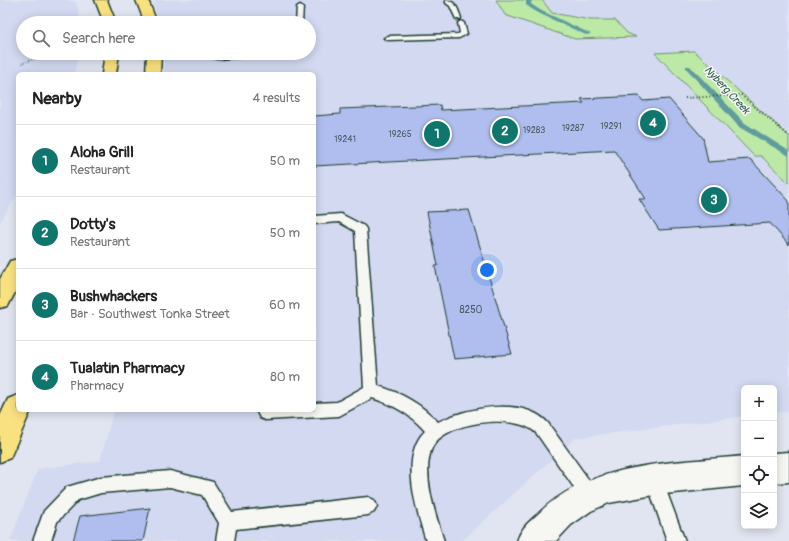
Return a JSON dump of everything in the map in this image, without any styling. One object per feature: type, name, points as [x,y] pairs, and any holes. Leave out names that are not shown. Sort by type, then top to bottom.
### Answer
[{"type":"highway","points":[[101,0],[107,16]]},
{"type":"highway","points":[[142,0],[148,16]]},
{"type":"highway","points":[[109,72],[111,60]]},
{"type":"highway","points":[[153,72],[154,60]]},
{"type":"highway","points":[[0,299],[16,271]]},
{"type":"highway","points":[[0,448],[16,412]]},
{"type":"street","points":[[777,468],[789,467]]},
{"type":"street","points":[[533,541],[560,514],[580,500],[608,488],[654,480],[741,471]]},
{"type":"lane","points":[[388,38],[460,36],[464,34],[453,5],[448,2]]},
{"type":"lane","points":[[299,16],[300,7]]},
{"type":"lane","points":[[316,220],[340,218],[360,229],[371,391]]},
{"type":"lane","points":[[316,410],[339,409],[371,391],[396,398],[412,407],[436,432]]},
{"type":"lane","points":[[264,412],[284,412]]},
{"type":"lane","points":[[435,541],[425,509],[420,466],[426,442],[436,432],[451,423],[467,418],[498,413],[517,414],[538,423],[590,496]]},
{"type":"lane","points":[[42,541],[50,517],[73,493],[101,485],[170,479],[207,488],[228,521],[225,541]]},
{"type":"lane","points":[[654,480],[676,541]]},
{"type":"lane","points":[[228,521],[368,506]]},
{"type":"path","points":[[22,64],[35,60]]},
{"type":"path","points":[[685,98],[741,95],[789,136]]},
{"type":"shaded area","points":[[0,0],[67,0],[76,2],[79,16],[16,16],[16,60],[77,60],[74,72],[16,72],[16,196],[0,222]]},
{"type":"shaded area","points":[[156,0],[496,0],[505,15],[627,33],[615,20],[590,20],[551,13],[542,0],[789,0],[789,136],[694,51],[761,156],[789,183],[789,411],[777,413],[777,385],[741,385],[741,416],[575,438],[462,541],[10,541],[38,469],[100,461],[113,412],[316,412],[316,72],[164,72],[164,60],[316,60],[316,16],[157,16],[153,4]]},
{"type":"green space","points":[[496,0],[542,0],[552,13],[590,20],[615,20],[627,33],[636,37],[575,39],[505,15]]},
{"type":"green space","points":[[694,51],[789,136],[789,183],[761,156],[754,156],[655,53]]},
{"type":"building","points":[[639,96],[643,101],[669,99],[703,138],[708,162],[750,159],[789,201],[789,245],[770,223],[659,230],[639,199],[646,199],[614,150],[316,166],[316,116],[340,114],[340,109],[440,105],[441,110],[584,103],[581,99]]},
{"type":"building","points":[[469,210],[512,354],[454,359],[435,266],[438,266],[427,212]]},
{"type":"building","points":[[150,508],[143,541],[73,541],[80,516]]},
{"type":"waterway","name":"Nyberg Creek","points":[[529,0],[528,4],[538,11],[588,34]]},
{"type":"waterway","name":"Nyberg Creek","points":[[688,67],[742,125],[789,154]]},
{"type":"place","name":"Tualatin Pharmacy","points":[[653,123]]},
{"type":"place","name":"Dotty's","points":[[505,131]]},
{"type":"place","name":"Aloha Grill","points":[[437,134]]},
{"type":"place","name":"Bushwhackers","points":[[714,200]]}]
